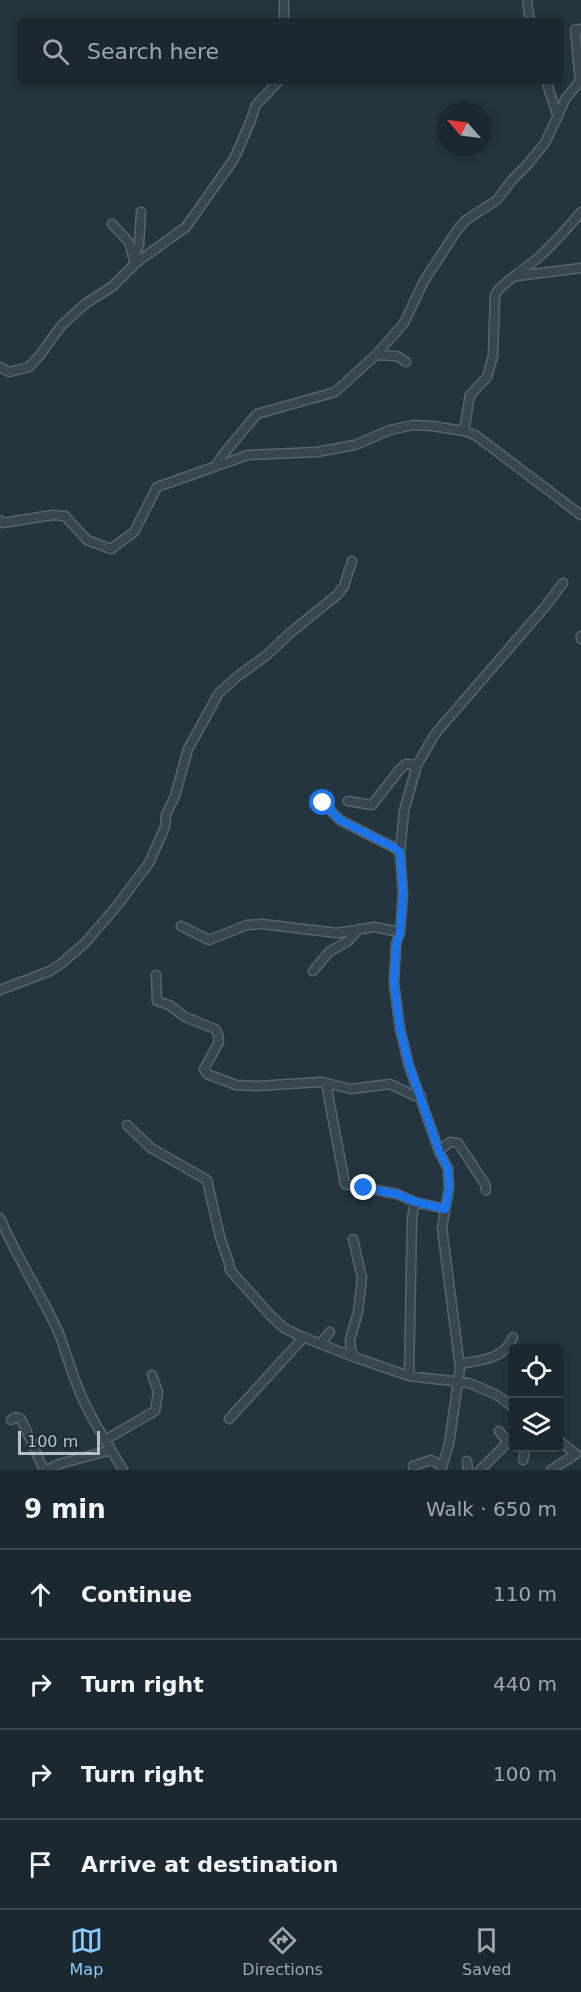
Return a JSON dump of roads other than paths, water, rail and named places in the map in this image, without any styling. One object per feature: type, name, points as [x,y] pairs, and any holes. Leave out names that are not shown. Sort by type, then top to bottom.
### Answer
[{"type":"street","points":[[284,0],[284,18]]},
{"type":"street","points":[[527,0],[530,18]]},
{"type":"street","points":[[216,466],[257,414],[335,392],[376,355],[404,323],[424,281],[458,229],[466,220],[496,200],[545,143],[566,98],[580,81],[575,30],[581,29]]},
{"type":"street","points":[[0,367],[9,372],[29,367],[61,326],[85,304],[113,286],[135,261],[186,227],[234,159],[256,105],[276,84]]},
{"type":"street","points":[[547,84],[558,117]]},
{"type":"street","points":[[135,261],[139,245],[141,212]]},
{"type":"street","points":[[464,431],[470,395],[485,379],[493,356],[496,290],[538,258],[581,212]]},
{"type":"street","points":[[112,224],[129,242],[135,261]]},
{"type":"street","points":[[517,276],[581,268]]},
{"type":"street","points":[[376,355],[397,356],[406,362]]},
{"type":"street","points":[[0,520],[3,522],[52,515],[65,516],[87,540],[111,549],[134,532],[157,487],[248,455],[317,452],[355,445],[390,430],[413,425],[464,431],[475,435],[581,515]]},
{"type":"street","points":[[0,990],[50,971],[62,963],[85,943],[116,907],[149,863],[165,827],[166,814],[175,796],[186,754],[219,693],[337,595],[344,586],[352,561]]},
{"type":"street","points":[[413,1466],[431,1460],[442,1468],[449,1444],[460,1364],[442,1228],[449,1188],[448,1169],[439,1151],[409,1065],[398,1018],[394,983],[396,944],[400,932],[403,895],[400,852],[404,811],[417,765],[435,734],[563,583]]},
{"type":"street","points":[[348,801],[372,805],[400,769],[406,764],[417,765]]},
{"type":"street","points":[[323,803],[340,820],[400,852]]},
{"type":"street","points":[[181,926],[209,940],[247,925],[262,924],[337,933],[374,927],[400,932]]},
{"type":"street","points":[[313,971],[329,952],[348,941],[359,929]]},
{"type":"street","points":[[156,975],[157,1001],[169,1005],[185,1017],[215,1029],[218,1034],[219,1042],[204,1069],[207,1074],[236,1085],[257,1086],[306,1082],[326,1083],[351,1089],[390,1084],[416,1096],[421,1096]]},
{"type":"street","points":[[326,1083],[345,1184],[397,1194],[416,1202],[445,1209]]},
{"type":"street","points":[[127,1125],[152,1148],[207,1180],[230,1270],[271,1321],[304,1338],[408,1376],[470,1383],[489,1391],[509,1405]]},
{"type":"street","points":[[439,1151],[450,1142],[458,1143],[486,1184],[486,1190]]},
{"type":"street","points":[[408,1376],[412,1218],[416,1202]]},
{"type":"street","points":[[0,1218],[24,1270],[36,1287],[57,1330],[76,1385],[92,1418],[123,1470]]},
{"type":"street","points":[[353,1239],[362,1278],[358,1312],[350,1340],[354,1357]]},
{"type":"street","points":[[320,1344],[330,1332]]},
{"type":"street","points":[[460,1364],[478,1362],[500,1354],[513,1337]]},
{"type":"street","points":[[230,1419],[304,1338]]},
{"type":"street","points":[[105,1440],[155,1411],[158,1392],[153,1375]]},
{"type":"street","points":[[11,1420],[16,1417],[21,1419],[46,1470],[59,1464],[111,1450]]},
{"type":"street","points":[[499,1431],[509,1438]]},
{"type":"street","points":[[480,1470],[509,1440]]},
{"type":"street","points":[[551,1470],[576,1454],[563,1444]]},
{"type":"street","points":[[523,1460],[525,1452]]}]
